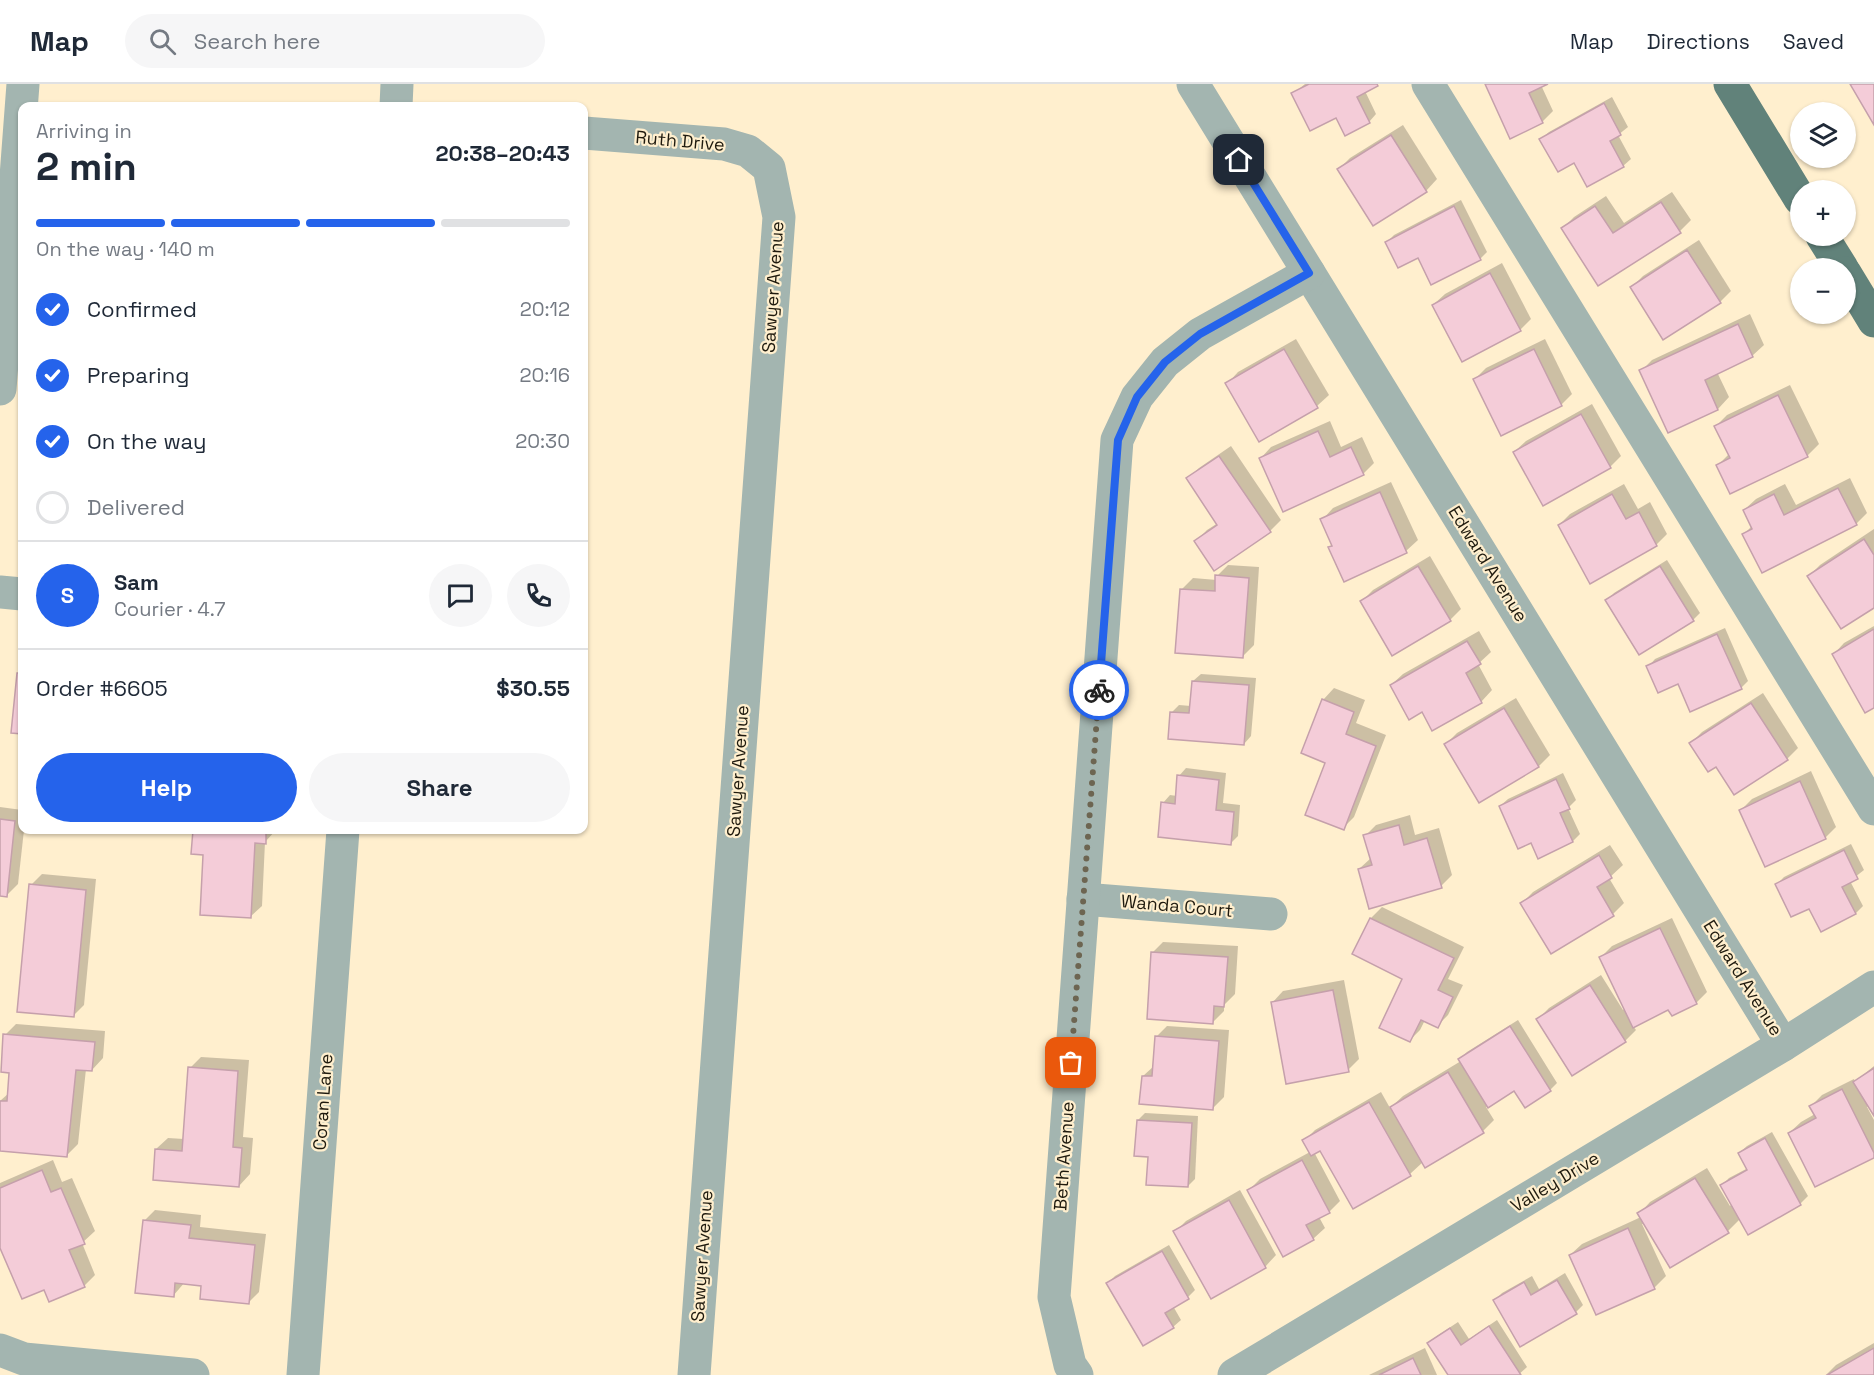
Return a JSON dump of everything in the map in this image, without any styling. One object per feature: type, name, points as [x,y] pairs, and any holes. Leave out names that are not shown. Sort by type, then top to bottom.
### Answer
[{"type":"main road","points":[[1730,84],[1790,183]]},
{"type":"main road","points":[[1856,291],[1874,321]]},
{"type":"street","points":[[22,102],[23,84]]},
{"type":"street","points":[[396,102],[398,84]]},
{"type":"street","name":"Edward Avenue","points":[[1192,84],[1784,1045]]},
{"type":"street","points":[[1428,84],[1874,809]]},
{"type":"street","name":"Ruth Drive","points":[[588,133],[724,144],[748,151],[769,168]]},
{"type":"street","points":[[0,389],[18,150]]},
{"type":"street","name":"Sawyer Avenue","points":[[694,1375],[779,217],[769,168]]},
{"type":"street","name":"Beth Avenue","points":[[1077,1375],[1070,1365],[1054,1297],[1118,440],[1137,397],[1165,362],[1200,334],[1309,273]]},
{"type":"street","points":[[0,592],[18,594]]},
{"type":"street","name":"Coran Lane","points":[[303,1375],[343,834]]},
{"type":"street","name":"Wanda Court","points":[[1083,899],[1270,914]]},
{"type":"street","name":"Valley Drive","points":[[1234,1375],[1784,1045],[1874,987]]},
{"type":"street","points":[[0,1350],[24,1359],[193,1375]]},
{"type":"building","points":[[1309,84],[1377,84],[1378,86],[1357,97],[1370,123],[1345,136],[1336,118],[1310,131],[1291,93]]},
{"type":"building","points":[[1485,84],[1548,84],[1529,93],[1543,123],[1510,139]]},
{"type":"building","points":[[1850,84],[1874,84],[1874,125]]},
{"type":"building","points":[[1604,103],[1621,135],[1610,141],[1624,167],[1587,187],[1574,163],[1558,172],[1539,139]]},
{"type":"building","points":[[1391,135],[1427,192],[1373,226],[1337,169]]},
{"type":"building","points":[[1661,202],[1681,233],[1598,286],[1561,228],[1595,206],[1613,233]]},
{"type":"building","points":[[1454,206],[1481,260],[1431,285],[1418,258],[1398,268],[1385,242]]},
{"type":"building","points":[[1687,250],[1721,303],[1663,340],[1630,287]]},
{"type":"building","points":[[1490,273],[1521,331],[1462,362],[1432,305]]},
{"type":"building","points":[[1738,324],[1753,357],[1705,380],[1718,410],[1668,433],[1639,370]]},
{"type":"building","points":[[1284,349],[1318,408],[1259,442],[1225,383]]},
{"type":"building","points":[[1534,349],[1562,406],[1501,436],[1473,379]]},
{"type":"building","points":[[1778,395],[1808,457],[1730,494],[1716,465],[1730,458],[1714,426]]},
{"type":"building","points":[[1581,414],[1611,468],[1543,506],[1513,452]]},
{"type":"building","points":[[1318,431],[1330,457],[1351,447],[1364,475],[1283,512],[1259,458]]},
{"type":"building","points":[[1219,456],[1271,532],[1214,571],[1194,541],[1217,525],[1186,478]]},
{"type":"building","points":[[1838,488],[1857,525],[1762,573],[1742,534],[1752,529],[1743,510],[1774,494],[1784,515]]},
{"type":"building","points":[[1380,492],[1407,553],[1344,582],[1328,547],[1332,546],[1320,519]]},
{"type":"building","points":[[1612,494],[1626,519],[1639,512],[1657,546],[1590,584],[1558,525]]},
{"type":"building","points":[[1864,539],[1874,555],[1874,608],[1841,629],[1807,576]]},
{"type":"building","points":[[1418,566],[1451,621],[1392,656],[1360,601]]},
{"type":"building","points":[[1660,566],[1694,621],[1639,655],[1605,600]]},
{"type":"building","points":[[1215,575],[1249,578],[1243,658],[1175,653],[1180,589],[1215,591]]},
{"type":"building","points":[[1874,629],[1874,708],[1865,713],[1832,654]]},
{"type":"building","points":[[1717,634],[1742,689],[1690,712],[1678,684],[1658,693],[1646,666]]},
{"type":"building","points":[[1467,641],[1481,664],[1466,673],[1482,703],[1432,731],[1422,712],[1409,720],[1390,685]]},
{"type":"building","points":[[17,673],[18,673],[18,734],[11,733]]},
{"type":"building","points":[[1192,681],[1249,685],[1244,745],[1168,739],[1170,712],[1189,713]]},
{"type":"building","points":[[1322,699],[1354,712],[1346,734],[1376,746],[1344,830],[1305,815],[1325,763],[1301,753]]},
{"type":"building","points":[[1751,703],[1788,760],[1734,795],[1716,767],[1708,772],[1689,743]]},
{"type":"building","points":[[1504,708],[1539,767],[1479,803],[1444,744]]},
{"type":"building","points":[[1177,775],[1219,780],[1216,810],[1234,812],[1231,845],[1158,837],[1161,802],[1175,804]]},
{"type":"building","points":[[1556,779],[1570,809],[1560,813],[1573,842],[1538,859],[1531,843],[1518,849],[1499,806]]},
{"type":"building","points":[[1800,781],[1826,839],[1765,867],[1739,810]]},
{"type":"building","points":[[0,819],[15,821],[7,897],[0,896]]},
{"type":"building","points":[[1399,825],[1404,845],[1427,838],[1442,888],[1369,909],[1358,869],[1372,865],[1363,835]]},
{"type":"building","points":[[193,834],[266,834],[266,844],[255,843],[251,918],[200,915],[203,855],[191,854]]},
{"type":"building","points":[[1844,850],[1858,879],[1842,887],[1856,914],[1821,932],[1809,909],[1791,917],[1775,884]]},
{"type":"building","points":[[1599,855],[1612,878],[1597,887],[1614,916],[1551,954],[1520,903]]},
{"type":"building","points":[[29,884],[86,890],[74,1017],[17,1012]]},
{"type":"building","points":[[1370,918],[1454,958],[1438,990],[1453,997],[1438,1028],[1421,1020],[1410,1042],[1379,1028],[1402,979],[1352,954]]},
{"type":"building","points":[[1660,928],[1697,1004],[1672,1016],[1668,1010],[1633,1028],[1599,957]]},
{"type":"building","points":[[1151,952],[1228,957],[1224,1007],[1214,1006],[1213,1024],[1147,1019]]},
{"type":"building","points":[[1590,985],[1626,1042],[1572,1076],[1536,1019]]},
{"type":"building","points":[[1333,990],[1349,1072],[1286,1084],[1271,1002]]},
{"type":"building","points":[[1510,1026],[1551,1091],[1525,1108],[1514,1091],[1488,1108],[1458,1059]]},
{"type":"building","points":[[3,1034],[95,1042],[92,1071],[76,1070],[67,1157],[0,1151],[0,1101],[7,1101],[9,1073],[1,1072]]},
{"type":"building","points":[[1155,1036],[1219,1041],[1213,1110],[1139,1104],[1142,1076],[1152,1076]]},
{"type":"building","points":[[188,1067],[238,1071],[233,1147],[242,1148],[239,1187],[153,1180],[155,1149],[182,1151]]},
{"type":"building","points":[[1874,1068],[1874,1116],[1853,1082]]},
{"type":"building","points":[[1448,1072],[1484,1133],[1425,1168],[1390,1107]]},
{"type":"building","points":[[1842,1089],[1874,1153],[1874,1158],[1815,1187],[1788,1133],[1816,1118],[1809,1106]]},
{"type":"building","points":[[1369,1102],[1411,1176],[1353,1209],[1320,1151],[1311,1156],[1302,1140]]},
{"type":"building","points":[[1137,1120],[1192,1123],[1188,1187],[1146,1185],[1148,1157],[1134,1156]]},
{"type":"building","points":[[1765,1138],[1801,1205],[1748,1235],[1720,1185],[1747,1170],[1738,1153]]},
{"type":"building","points":[[1302,1160],[1330,1213],[1306,1225],[1314,1240],[1283,1257],[1247,1190]]},
{"type":"building","points":[[42,1170],[51,1192],[61,1188],[85,1244],[69,1250],[85,1287],[49,1302],[44,1290],[22,1299],[0,1248],[0,1188]]},
{"type":"building","points":[[1695,1178],[1729,1233],[1670,1268],[1637,1213]]},
{"type":"building","points":[[1229,1200],[1266,1268],[1211,1299],[1173,1231]]},
{"type":"building","points":[[143,1220],[191,1225],[189,1238],[255,1245],[249,1304],[200,1299],[201,1286],[175,1283],[174,1297],[135,1293]]},
{"type":"building","points":[[1628,1228],[1655,1289],[1596,1315],[1569,1255]]},
{"type":"building","points":[[1162,1251],[1189,1299],[1165,1313],[1174,1328],[1143,1346],[1106,1283]]},
{"type":"building","points":[[1557,1280],[1577,1314],[1520,1347],[1493,1300],[1524,1282],[1531,1295]]},
{"type":"building","points":[[1489,1326],[1521,1375],[1448,1375],[1427,1343],[1450,1328],[1461,1345]]},
{"type":"building","points":[[1874,1348],[1874,1375],[1827,1375]]},
{"type":"building","points":[[1413,1358],[1421,1375],[1379,1375]]},
{"type":"way so far","points":[[1071,1063],[1099,690]]},
{"type":"route","points":[[1099,690],[1118,440],[1137,397],[1165,362],[1200,334],[1309,273],[1239,160]]}]
